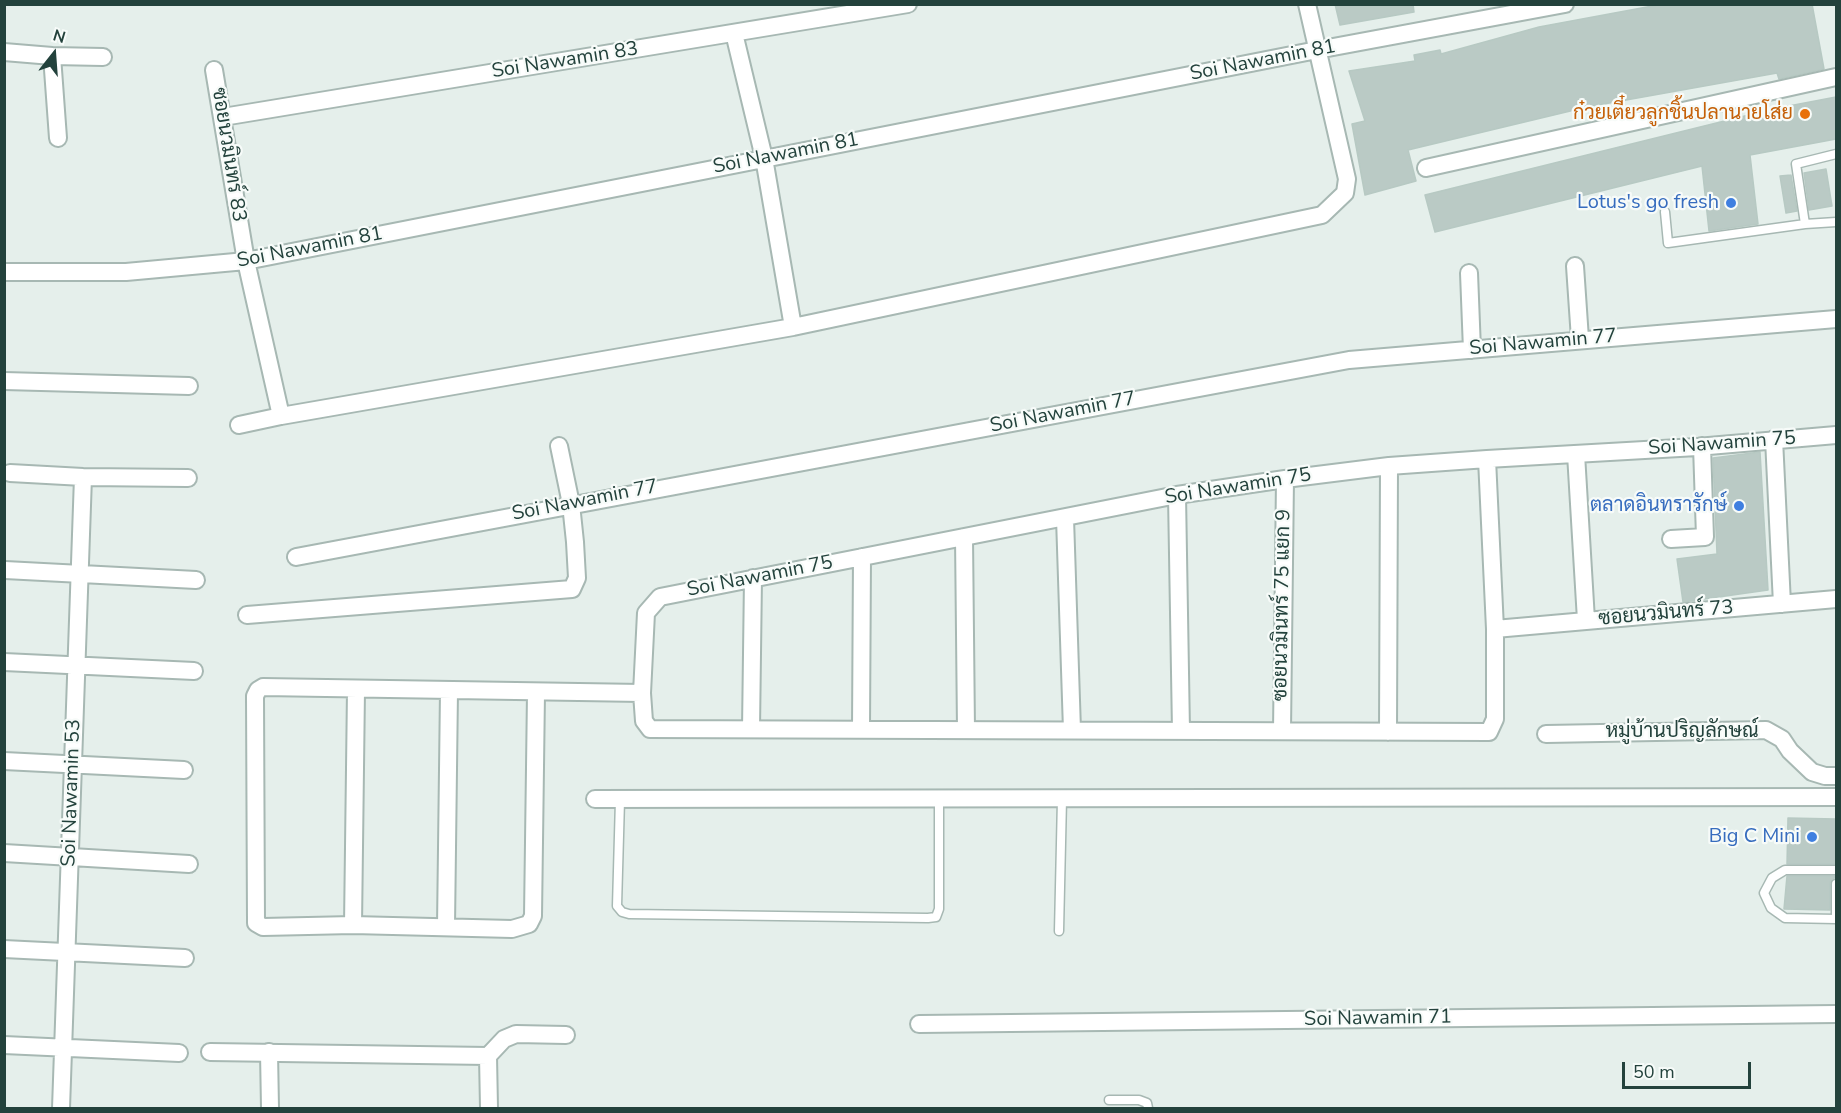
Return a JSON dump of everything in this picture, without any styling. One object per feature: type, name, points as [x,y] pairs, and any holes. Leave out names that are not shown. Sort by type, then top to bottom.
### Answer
[{"type":"street","name":"Soi Nawamin 83","points":[[223,117],[908,4]]},
{"type":"street","points":[[239,425],[793,327],[1322,215],[1345,193],[1347,179],[1306,4]]},
{"type":"street","name":"Soi Nawamin 81","points":[[4,272],[126,272],[246,261],[1317,50],[1565,4]]},
{"type":"street","points":[[734,33],[764,158],[793,327]]},
{"type":"street","points":[[4,52],[103,57]]},
{"type":"street","points":[[52,56],[58,138]]},
{"type":"street","name":"ซอยนวมินทร์ 83","points":[[214,70],[246,261],[281,416]]},
{"type":"street","points":[[1426,168],[1836,77]]},
{"type":"street","points":[[1575,266],[1580,339]]},
{"type":"street","points":[[1469,273],[1472,350]]},
{"type":"street","name":"Soi Nawamin 77","points":[[296,557],[1349,360],[1836,319]]},
{"type":"street","points":[[4,381],[189,386]]},
{"type":"street","name":"Soi Nawamin 75","points":[[642,693],[646,613],[660,597],[1177,495],[1284,479],[1389,466],[1836,435]]},
{"type":"street","points":[[1774,439],[1782,604]]},
{"type":"street","points":[[247,615],[572,589],[577,578],[577,565],[572,504],[559,446]]},
{"type":"street","points":[[1671,539],[1706,537],[1702,446]]},
{"type":"street","points":[[1576,454],[1586,620]]},
{"type":"street","points":[[536,693],[533,916],[529,924],[522,928],[353,925],[271,927],[256,923],[255,696],[263,687],[642,693],[644,722],[650,729],[1489,732],[1495,719],[1495,629],[1487,459]]},
{"type":"street","points":[[1388,732],[1389,466]]},
{"type":"street","points":[[10,472],[83,477],[188,478]]},
{"type":"street","name":"Soi Nawamin 53","points":[[61,1108],[83,477]]},
{"type":"street","name":"ซอยนวมินทร์ 75 แยก 9","points":[[1282,731],[1284,479]]},
{"type":"street","points":[[1177,495],[1181,731]]},
{"type":"street","points":[[1065,518],[1072,730]]},
{"type":"street","points":[[964,537],[966,730]]},
{"type":"street","points":[[861,729],[862,557]]},
{"type":"street","points":[[5,570],[196,580]]},
{"type":"street","points":[[752,729],[753,578]]},
{"type":"street","name":"ซอยนวมินทร์ 73","points":[[1495,629],[1836,599]]},
{"type":"street","points":[[4,662],[194,672]]},
{"type":"street","points":[[353,925],[356,690]]},
{"type":"street","points":[[446,926],[449,691]]},
{"type":"street","name":"หมู่บ้านปริญลักษณ์","points":[[1546,734],[1766,730],[1782,739],[1790,751],[1812,772],[1825,776],[1836,776]]},
{"type":"street","points":[[4,761],[184,770]]},
{"type":"street","points":[[595,799],[1836,797]]},
{"type":"street","points":[[4,853],[69,859],[189,864]]},
{"type":"street","points":[[4,949],[185,958]]},
{"type":"street","name":"Soi Nawamin 71","points":[[919,1024],[1836,1014]]},
{"type":"street","points":[[489,1108],[488,1056],[504,1038],[516,1034],[566,1035]]},
{"type":"street","points":[[4,1045],[179,1053]]},
{"type":"street","points":[[210,1052],[488,1056]]},
{"type":"street","points":[[269,1052],[270,1108]]},
{"type":"lane","points":[[1805,224],[1796,164],[1836,154]]},
{"type":"lane","points":[[1665,212],[1668,243],[1805,224],[1836,222]]},
{"type":"lane","points":[[620,800],[617,906],[622,912],[629,914],[928,918],[936,916],[939,909],[939,799]]},
{"type":"lane","points":[[1059,931],[1062,799]]},
{"type":"lane","points":[[1836,870],[1785,870],[1772,878],[1764,893],[1771,908],[1785,918],[1836,919],[1836,884]]},
{"type":"lane","points":[[1109,1100],[1139,1100],[1147,1103],[1148,1108]]},
{"type":"building","points":[[1335,4],[1413,4],[1414,12],[1340,25]]},
{"type":"building","points":[[1663,4],[1812,4],[1824,69],[1779,79],[1777,73],[1587,107],[1408,150],[1416,181],[1365,195],[1352,124],[1365,121],[1349,71],[1415,61],[1414,55],[1440,50],[1441,54],[1539,27]]},
{"type":"building","points":[[1836,97],[1836,139],[1750,155],[1758,224],[1709,231],[1702,166],[1435,232],[1425,195],[1773,109]]},
{"type":"building","points":[[1826,169],[1832,206],[1809,210],[1804,173]]},
{"type":"building","points":[[1791,175],[1797,211],[1786,213],[1780,176]]},
{"type":"building","name":"ตลาดอินทรารักษ์","points":[[1760,452],[1768,590],[1683,602],[1677,559],[1717,554],[1713,458]]},
{"type":"building","name":"Big C Mini","points":[[1788,818],[1836,819],[1836,864],[1787,864]]},
{"type":"building","points":[[1787,876],[1836,876],[1830,883],[1830,910],[1784,909]]},
{"type":"place","name":"ก๋วยเตี๋ยวลูกชิ้นปลานายโส่ย","points":[[1805,114]]},
{"type":"place","name":"Lotus's go fresh","points":[[1731,203]]},
{"type":"place","name":"ตลาดอินทรารักษ์","points":[[1739,506]]},
{"type":"place","name":"Big C Mini","points":[[1812,837]]}]
